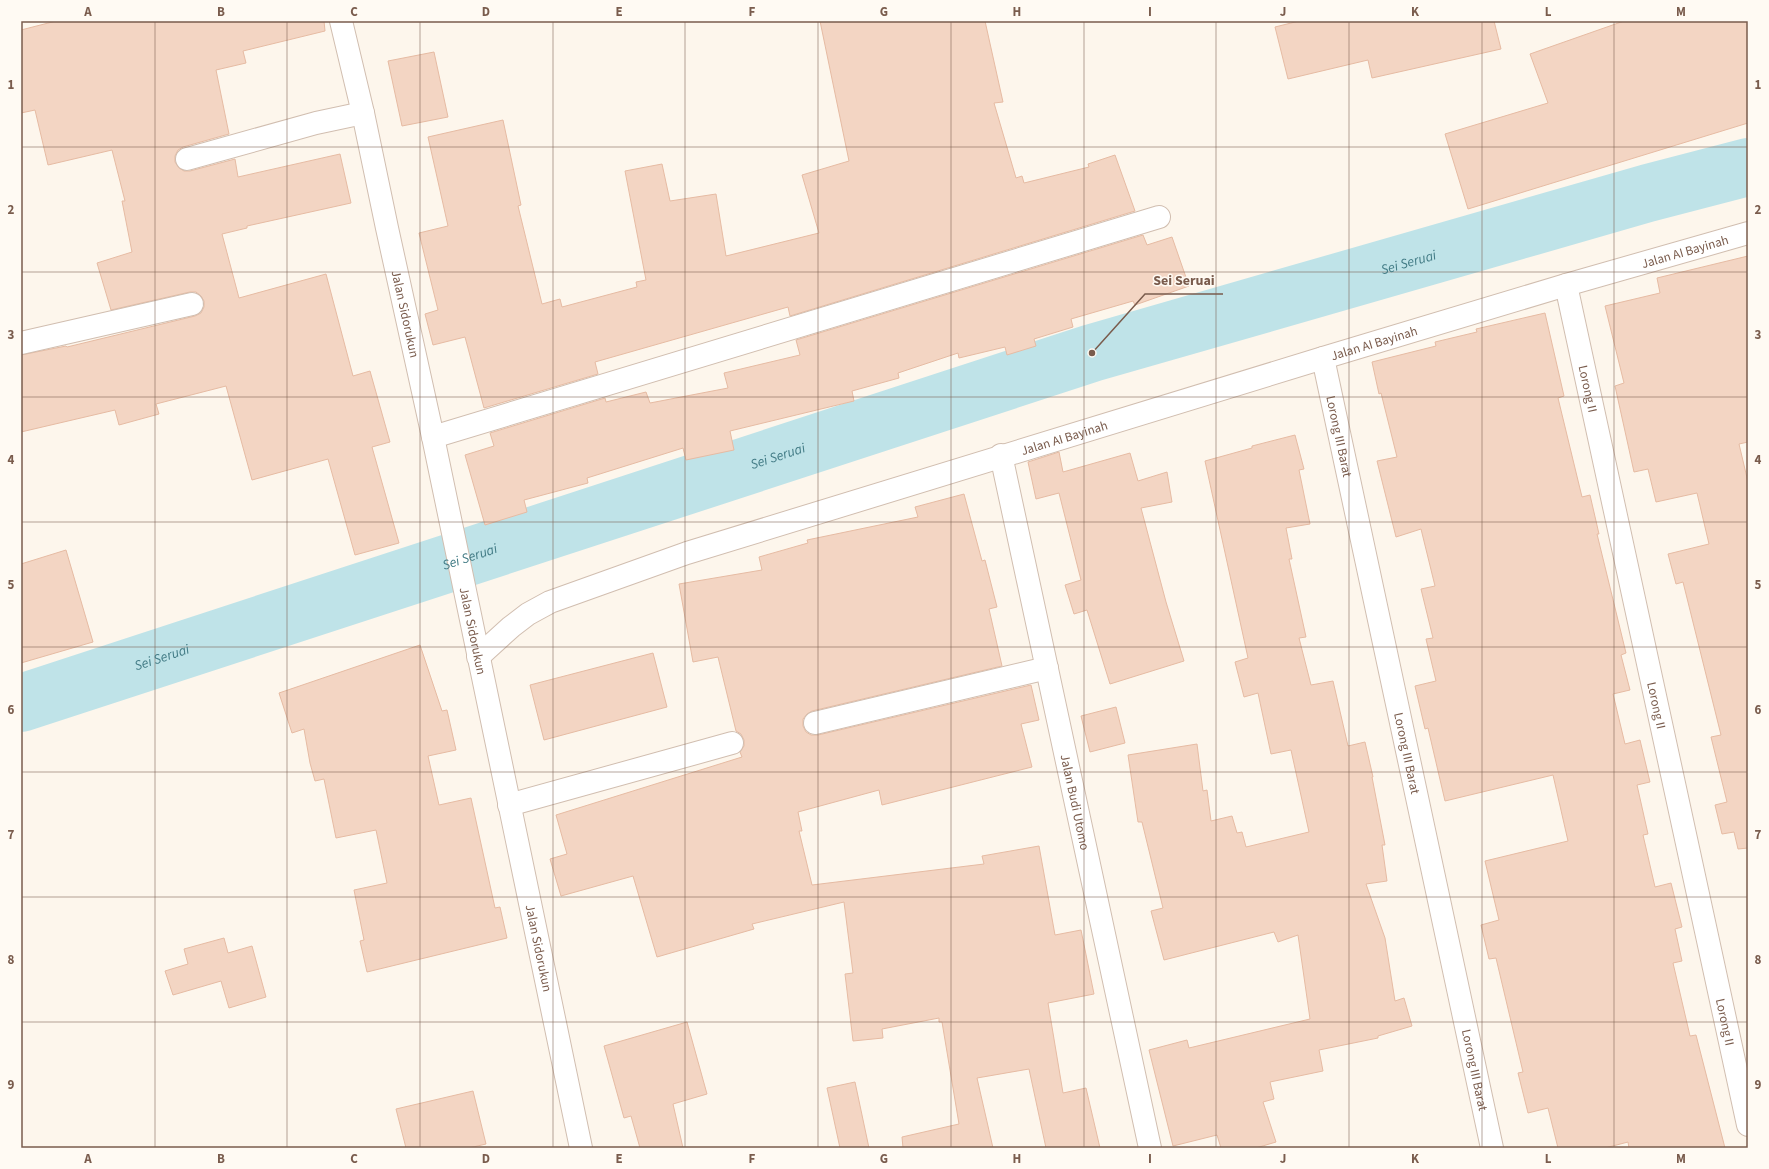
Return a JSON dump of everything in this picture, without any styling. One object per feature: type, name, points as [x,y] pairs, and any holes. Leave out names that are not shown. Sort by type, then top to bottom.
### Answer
[{"type":"street","name":"Jalan Sidorukun","points":[[341,21],[363,113],[386,228],[433,437],[581,1148]]},
{"type":"street","points":[[187,158],[316,123],[363,113]]},
{"type":"street","points":[[433,437],[1159,217]]},
{"type":"street","name":"Jalan AI Bayinah","points":[[478,657],[511,627],[528,614],[550,602],[687,553],[1323,358],[1566,285],[1748,233]]},
{"type":"street","name":"Lorong II","points":[[1566,285],[1748,1125]]},
{"type":"street","points":[[21,342],[192,304]]},
{"type":"street","name":"Lorong III Barat","points":[[1323,358],[1492,1148]]},
{"type":"street","name":"Jalan Budi Utomo","points":[[1001,456],[1150,1148]]},
{"type":"street","points":[[814,723],[1047,668]]},
{"type":"street","points":[[510,805],[732,743]]},
{"type":"building","points":[[56,21],[324,21],[325,31],[243,51],[246,63],[216,70],[229,134],[183,147],[178,150],[175,156],[175,162],[179,168],[184,171],[190,171],[235,159],[238,177],[340,154],[351,203],[247,226],[247,228],[222,234],[239,298],[326,274],[353,376],[370,371],[390,442],[372,447],[399,543],[355,555],[328,459],[252,480],[226,386],[156,404],[159,414],[119,425],[115,410],[21,432],[21,355],[67,347],[195,316],[201,313],[204,307],[204,301],[201,296],[196,292],[190,292],[111,310],[97,263],[132,252],[122,201],[125,201],[112,150],[48,165],[35,110],[21,113],[21,30]]},
{"type":"building","points":[[820,21],[985,21],[1003,102],[994,103],[1016,178],[1022,176],[1024,183],[1089,167],[1088,164],[1115,155],[1135,211],[790,316],[788,307],[595,362],[598,374],[484,408],[465,337],[433,345],[425,314],[438,310],[419,233],[448,226],[428,137],[503,120],[521,205],[518,206],[542,304],[560,299],[562,307],[637,287],[636,282],[646,280],[625,171],[662,164],[670,201],[716,194],[726,256],[819,233],[802,175],[849,161]]},
{"type":"building","points":[[1299,21],[1494,21],[1501,49],[1372,78],[1368,60],[1288,79],[1275,27]]},
{"type":"building","points":[[1624,21],[1748,21],[1748,123],[1468,209],[1445,134],[1548,103],[1530,54]]},
{"type":"building","points":[[434,52],[448,117],[402,126],[388,61]]},
{"type":"building","points":[[1143,235],[1147,245],[1172,237],[1189,286],[1135,305],[1133,301],[1071,319],[1073,327],[1034,339],[1036,346],[1007,355],[1005,347],[959,358],[958,353],[898,373],[899,378],[852,391],[854,401],[730,431],[734,450],[686,460],[683,448],[587,478],[588,483],[524,500],[527,512],[485,525],[465,455],[494,446],[490,433],[605,398],[606,402],[646,392],[650,403],[728,388],[724,373],[800,355],[796,340]]},
{"type":"building","points":[[1748,256],[1748,442],[1739,444],[1748,482],[1748,848],[1738,849],[1734,832],[1722,834],[1715,805],[1727,802],[1711,737],[1721,735],[1683,582],[1676,584],[1668,554],[1709,544],[1697,493],[1656,502],[1648,469],[1634,472],[1615,386],[1624,383],[1605,306],[1660,293],[1657,278]]},
{"type":"building","points":[[1545,313],[1564,396],[1558,398],[1582,497],[1590,495],[1599,534],[1597,534],[1626,653],[1621,655],[1630,690],[1613,694],[1625,744],[1640,740],[1650,782],[1637,785],[1648,834],[1643,835],[1655,887],[1671,883],[1682,927],[1675,929],[1682,961],[1673,963],[1690,1036],[1696,1035],[1725,1148],[1629,1148],[1628,1142],[1605,1148],[1558,1148],[1548,1108],[1528,1113],[1518,1073],[1523,1072],[1496,958],[1489,959],[1481,925],[1499,920],[1485,861],[1568,841],[1553,775],[1445,801],[1428,728],[1425,729],[1415,686],[1436,681],[1426,639],[1433,638],[1421,589],[1435,586],[1421,529],[1396,537],[1377,461],[1397,457],[1381,393],[1379,394],[1372,362],[1436,346],[1435,342],[1477,332],[1476,329]]},
{"type":"building","points":[[1295,435],[1304,469],[1299,470],[1310,524],[1286,528],[1292,559],[1289,559],[1306,637],[1299,638],[1311,685],[1333,681],[1348,746],[1365,742],[1385,845],[1382,845],[1387,881],[1366,884],[1385,938],[1395,1001],[1404,998],[1412,1026],[1378,1036],[1378,1038],[1319,1050],[1323,1071],[1270,1082],[1274,1099],[1263,1102],[1276,1142],[1256,1148],[1221,1148],[1217,1135],[1173,1146],[1149,1050],[1187,1040],[1189,1048],[1310,1019],[1298,935],[1278,942],[1274,932],[1164,960],[1151,911],[1163,908],[1142,822],[1138,822],[1128,755],[1197,744],[1203,791],[1207,790],[1211,821],[1232,816],[1237,833],[1242,832],[1246,847],[1309,832],[1291,750],[1271,754],[1258,693],[1244,697],[1235,662],[1248,658],[1205,461],[1252,448],[1252,446]]},
{"type":"building","points":[[1059,452],[1063,472],[1130,453],[1138,481],[1167,472],[1172,502],[1141,508],[1166,602],[1184,661],[1110,684],[1087,610],[1074,614],[1065,585],[1081,580],[1059,493],[1036,499],[1028,462]]},
{"type":"building","points":[[964,494],[982,561],[985,560],[997,607],[989,609],[1002,666],[812,711],[803,719],[803,726],[806,732],[811,735],[818,735],[1031,685],[1039,720],[1021,724],[1032,767],[882,805],[879,790],[798,812],[802,831],[799,831],[812,885],[984,864],[982,856],[1039,846],[1055,935],[1081,930],[1094,994],[1048,1003],[1063,1093],[1086,1088],[1100,1148],[1046,1148],[1029,1069],[977,1078],[993,1148],[903,1148],[902,1137],[959,1124],[942,1022],[939,1022],[939,1018],[882,1029],[883,1038],[853,1041],[845,974],[853,973],[844,902],[752,924],[754,929],[657,957],[633,876],[561,896],[550,859],[567,854],[556,815],[742,757],[740,752],[744,746],[744,740],[741,734],[736,731],[718,657],[693,662],[679,584],[762,570],[759,557],[808,543],[807,540],[918,517],[915,507]]},
{"type":"building","points":[[66,550],[93,642],[21,663],[21,564]]},
{"type":"building","points":[[420,645],[442,711],[447,710],[456,750],[428,756],[439,805],[471,798],[495,908],[500,907],[507,938],[367,972],[360,941],[364,940],[354,890],[387,883],[376,830],[336,838],[324,779],[315,781],[304,729],[292,733],[279,693]]},
{"type":"building","points":[[653,653],[667,707],[544,740],[530,685]]},
{"type":"building","points":[[1116,707],[1125,743],[1090,752],[1081,716]]},
{"type":"building","points":[[224,938],[228,953],[252,946],[266,997],[229,1008],[221,981],[173,995],[165,971],[188,964],[184,949]]},
{"type":"building","points":[[687,1022],[707,1094],[673,1104],[683,1148],[640,1148],[631,1116],[624,1118],[604,1046]]},
{"type":"building","points":[[855,1082],[869,1148],[840,1148],[827,1088]]},
{"type":"building","points":[[473,1091],[486,1144],[469,1148],[406,1148],[396,1109]]},
{"type":"waterway","name":"Sei Seruai","points":[[21,703],[1092,353],[1648,193],[1748,167]]},
{"type":"place","name":"Sei Seruai","points":[[1092,353]]}]
